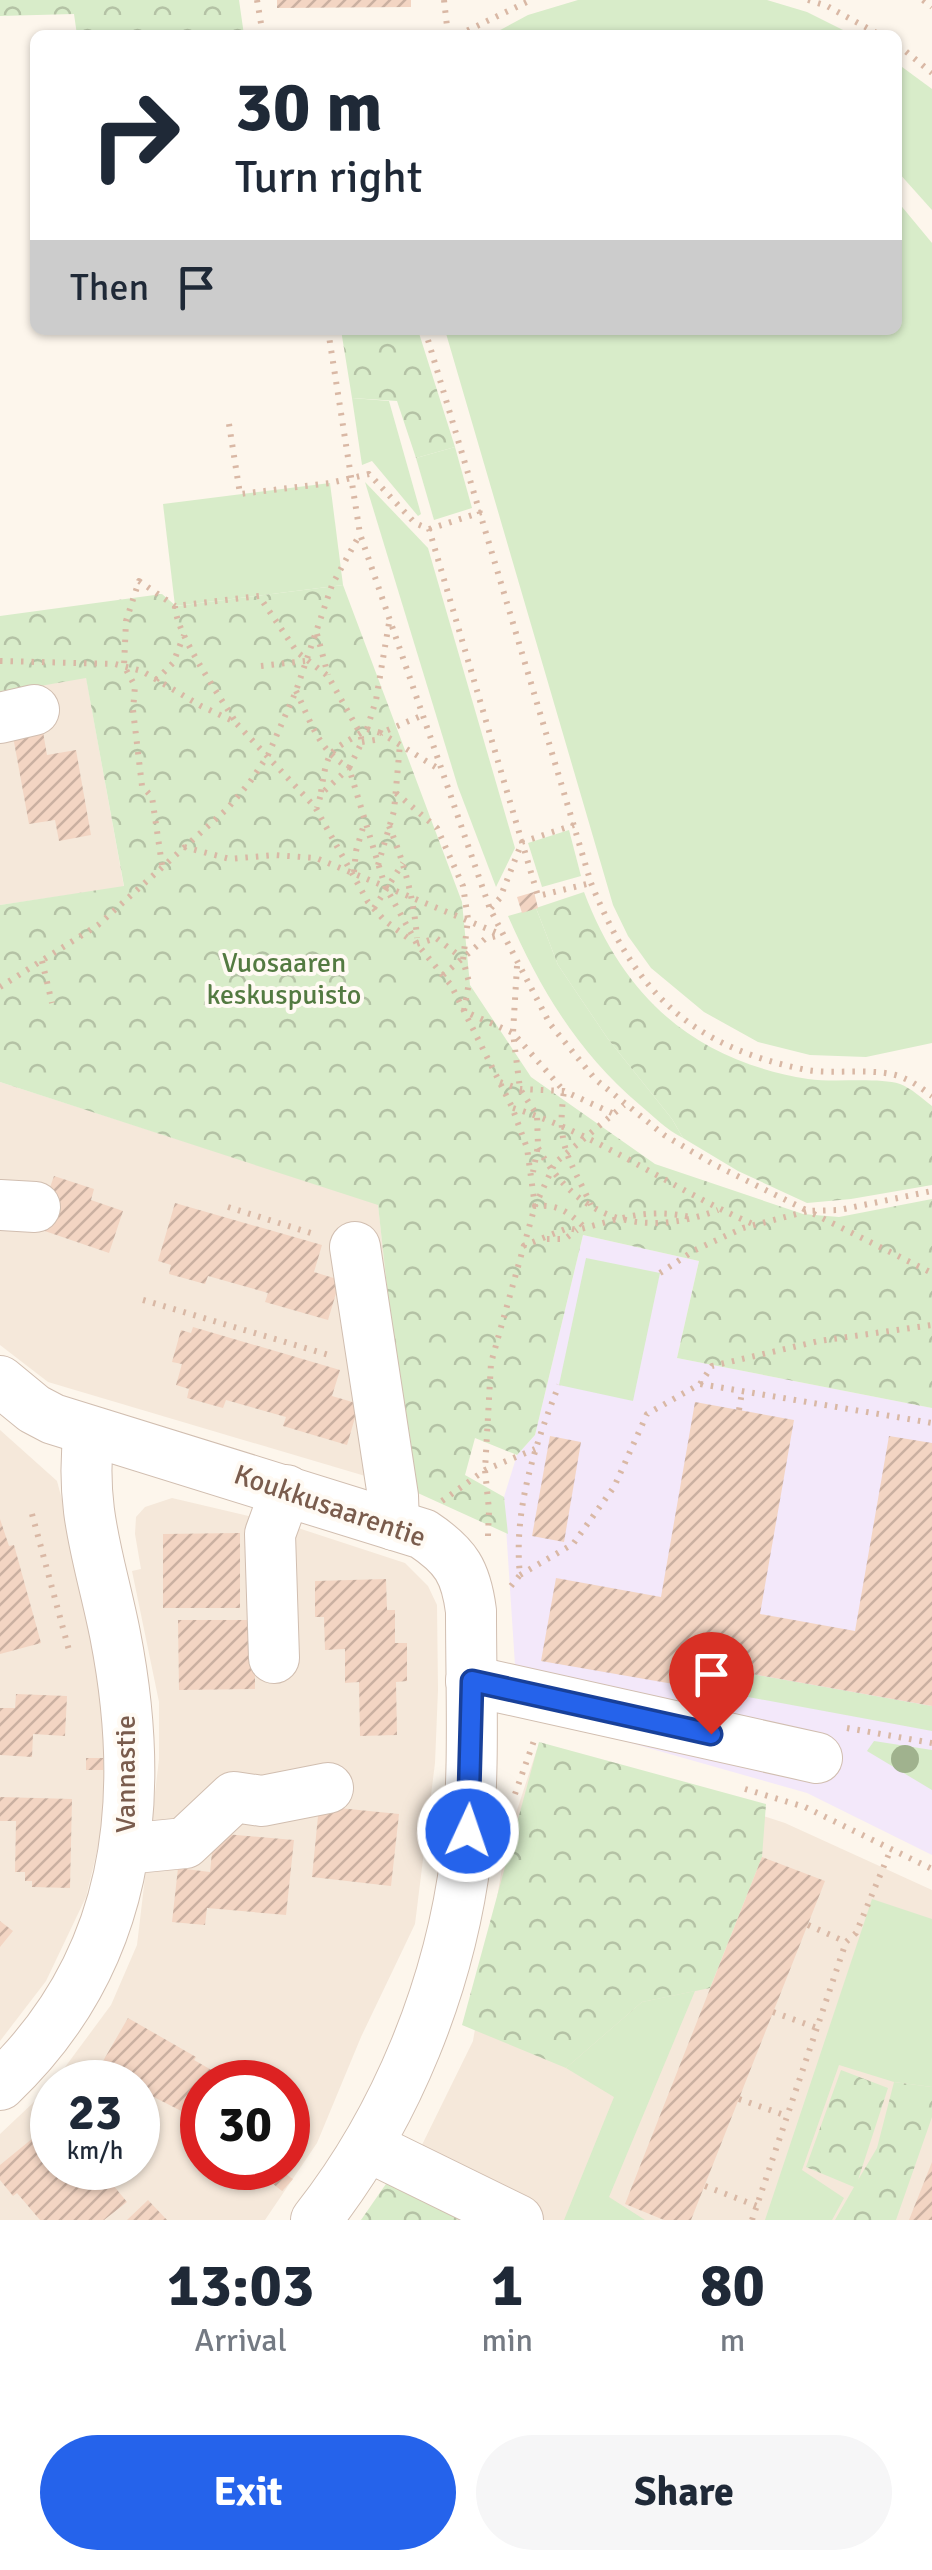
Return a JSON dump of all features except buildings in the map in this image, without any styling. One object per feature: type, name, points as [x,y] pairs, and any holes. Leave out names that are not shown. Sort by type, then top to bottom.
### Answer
[{"type":"street","points":[[355,1247],[394,1510]]},
{"type":"street","name":"Koukkusaarentie","points":[[0,1382],[34,1409],[89,1431],[286,1490],[394,1510],[446,1549],[468,1586],[472,1681],[470,1805],[458,1908],[379,2152],[316,2220]]},
{"type":"street","name":"Vannastie","points":[[0,2085],[34,2052],[78,1983],[101,1938],[116,1894],[125,1849],[129,1810],[126,1696],[86,1506],[89,1431]]},
{"type":"street","points":[[274,1658],[270,1534],[286,1490]]},
{"type":"street","points":[[472,1681],[817,1758]]},
{"type":"street","points":[[125,1849],[185,1843],[234,1797],[262,1801],[328,1788]]},
{"type":"street","points":[[379,2152],[518,2220]]},
{"type":"path","points":[[257,0],[262,30]]},
{"type":"path","points":[[444,0],[447,30]]},
{"type":"path","points":[[468,30],[531,0]]},
{"type":"path","points":[[808,0],[871,30]]},
{"type":"path","points":[[923,0],[932,7]]},
{"type":"path","points":[[902,48],[932,73]]},
{"type":"path","points":[[329,335],[360,534],[490,909],[550,1024],[595,1079],[624,1105],[713,1164],[932,1273]]},
{"type":"path","points":[[427,335],[591,883],[610,930],[645,985],[705,1036],[809,1070],[903,1076],[932,1096]]},
{"type":"path","points":[[228,424],[240,494],[369,474],[415,523],[429,529],[482,512]]},
{"type":"path","points":[[429,529],[538,896],[591,883]]},
{"type":"path","points":[[0,987],[98,926],[226,809],[268,755],[296,691],[332,585],[360,534]]},
{"type":"path","points":[[162,865],[152,798],[142,786],[132,710],[134,686],[124,666],[126,620],[140,581],[176,606],[259,596],[306,661],[328,676]]},
{"type":"path","points":[[176,606],[184,634],[235,722],[317,809],[374,908],[417,944]]},
{"type":"path","points":[[321,794],[349,768],[363,735],[376,700],[390,618]]},
{"type":"path","points":[[316,631],[320,658],[328,676],[363,735],[374,740],[380,733]]},
{"type":"path","points":[[156,680],[173,664],[184,634]]},
{"type":"path","points":[[0,661],[124,666],[142,671],[235,722]]},
{"type":"path","points":[[261,666],[306,661]]},
{"type":"path","points":[[296,691],[318,741],[328,754],[349,768],[386,886],[417,944],[443,975],[464,1011],[500,1082],[527,1148],[535,1206]]},
{"type":"path","points":[[317,809],[328,754],[340,743],[380,733],[423,714]]},
{"type":"path","points":[[380,733],[442,771]]},
{"type":"path","points":[[378,865],[396,793],[400,744]]},
{"type":"path","points":[[396,793],[437,828],[463,886],[468,919],[463,960],[469,982],[464,1011]]},
{"type":"path","points":[[354,873],[356,850],[366,821]]},
{"type":"path","points":[[490,909],[500,898],[522,842],[574,824]]},
{"type":"path","points":[[389,826],[412,896],[417,944]]},
{"type":"path","points":[[184,847],[230,860],[274,855],[316,858],[501,934]]},
{"type":"path","points":[[374,908],[403,862]]},
{"type":"path","points":[[443,975],[485,938],[501,934]]},
{"type":"path","points":[[417,944],[436,938],[463,960]]},
{"type":"path","points":[[42,961],[52,1003]]},
{"type":"path","points":[[517,965],[512,1033],[520,1089],[536,1115],[538,1146],[532,1180]]},
{"type":"path","points":[[464,1011],[512,1033],[564,1091]]},
{"type":"path","points":[[500,1082],[520,1089],[564,1091],[612,1113]]},
{"type":"path","points":[[564,1091],[559,1126],[565,1154],[591,1205]]},
{"type":"path","points":[[487,1545],[485,1470],[491,1363],[535,1206],[554,1163],[624,1105]]},
{"type":"path","points":[[512,1108],[584,1137],[754,1225]]},
{"type":"path","points":[[538,1146],[551,1171],[573,1196],[624,1218],[656,1226],[719,1210]]},
{"type":"path","points":[[660,1273],[695,1250],[754,1225],[808,1210],[839,1210],[932,1191]]},
{"type":"path","points":[[535,1206],[551,1204],[569,1212],[581,1229]]},
{"type":"path","points":[[228,1208],[355,1247]]},
{"type":"path","points":[[523,1246],[568,1228],[581,1229],[665,1211],[697,1218]]},
{"type":"path","points":[[143,1300],[375,1368]]},
{"type":"path","points":[[508,1588],[520,1576],[573,1544],[614,1487],[648,1414],[700,1384],[712,1366],[820,1341],[932,1326]]},
{"type":"path","points":[[700,1384],[932,1424]]},
{"type":"path","points":[[520,1576],[516,1542],[535,1449],[558,1385]]},
{"type":"path","points":[[739,1410],[742,1392]]},
{"type":"path","points":[[394,1510],[433,1507],[485,1470],[535,1449]]},
{"type":"path","points":[[32,1514],[70,1654]]},
{"type":"path","points":[[729,1784],[805,1807],[932,1870]]},
{"type":"path","points":[[752,2220],[846,1942],[856,1933],[890,1849]]},
{"type":"path","points":[[808,1925],[846,1942]]},
{"type":"path","points":[[774,2012],[817,2028]]},
{"type":"path","points":[[739,2098],[788,2116]]},
{"type":"path","points":[[705,2186],[757,2206]]},
{"type":"shaded area","points":[[86,677],[124,887],[0,905],[0,693]]},
{"type":"shaded area","points":[[0,1082],[378,1204],[409,1489],[48,1382],[0,1345]]},
{"type":"shaded area","points":[[583,1235],[699,1261],[677,1358],[932,1408],[932,1855],[807,1793],[518,1711],[504,1497],[517,1455],[535,1435]]},
{"type":"shaded area","points":[[0,1430],[57,1481],[92,1612],[108,1749],[104,1822],[86,1897],[46,1981],[0,2041]]},
{"type":"shaded area","points":[[172,1498],[295,1527],[405,1563],[428,1586],[437,1605],[438,1690],[435,1763],[415,1924],[310,2153],[310,2060],[180,2060],[180,2190],[285,2190],[265,2220],[0,2220],[0,2134],[30,2106],[30,2190],[160,2190],[160,2060],[70,2060],[111,2005],[137,1945],[159,1759],[159,1702],[132,1571],[141,1569],[136,1517],[145,1507]]},
{"type":"shaded area","points":[[553,1747],[785,1823],[932,1890],[932,2220],[372,2220],[418,2153],[473,2041],[506,1844],[537,1749]]},
{"type":"green space","points":[[0,0],[239,0],[243,30],[76,30],[74,14],[0,16]]},
{"type":"green space","points":[[578,0],[767,0],[807,12],[843,30],[500,30],[528,15]]},
{"type":"green space","points":[[902,67],[932,89],[932,210],[902,176]]},
{"type":"green space","points":[[902,207],[932,243],[932,1043],[866,1057],[810,1055],[758,1042],[704,1012],[651,968],[628,936],[613,905],[446,335],[902,335]]},
{"type":"green space","points":[[342,335],[420,335],[455,447],[416,458],[397,401],[352,398]]},
{"type":"green space","points":[[352,398],[389,401],[421,514],[418,516],[372,461],[362,465]]},
{"type":"green space","points":[[455,447],[472,508],[434,520],[416,458]]},
{"type":"green space","points":[[365,482],[428,548],[515,848],[496,887],[458,787]]},
{"type":"green space","points":[[330,483],[343,585],[175,606],[163,504]]},
{"type":"green space","name":"Vuosaaren keskuspuisto","points":[[343,585],[462,902],[470,985],[531,1077],[655,1164],[803,1214],[839,1217],[932,1199],[932,1408],[677,1358],[699,1261],[583,1235],[535,1435],[517,1455],[475,1438],[465,1475],[504,1497],[508,1534],[409,1489],[378,1205],[0,1082],[0,905],[124,886],[86,678],[0,693],[0,616],[162,594],[176,606]]},
{"type":"green space","points":[[569,830],[581,876],[542,887],[528,843]]},
{"type":"green space","points":[[584,892],[600,930],[643,993],[698,1040],[731,1057],[808,1079],[900,1084],[932,1106],[932,1185],[807,1203],[738,1171],[683,1138],[558,965],[536,908]]},
{"type":"green space","points":[[536,908],[558,965],[683,1138],[618,1085],[563,1019],[508,916]]},
{"type":"green space","points":[[586,1258],[660,1273],[633,1401],[559,1385]]},
{"type":"green space","points":[[752,1674],[932,1706],[932,1731],[748,1697]]},
{"type":"green space","points":[[874,1741],[932,1750],[932,1790],[867,1751]]},
{"type":"green space","points":[[539,1742],[766,1804],[762,1857],[710,1988],[642,2002],[566,2068],[462,2025]]},
{"type":"green space","points":[[872,1899],[932,1919],[932,2087],[894,2082],[839,2065],[802,2170],[844,2198],[832,2220],[765,2220]]},
{"type":"green space","points":[[695,1991],[609,2197],[645,2220],[564,2220],[614,2097],[566,2068],[642,2002]]},
{"type":"green space","points":[[841,2070],[888,2088],[858,2180],[877,2148],[894,2082],[932,2087],[932,2117],[896,2220],[835,2220],[854,2187],[806,2167]]},
{"type":"green space","points":[[388,2181],[461,2215],[457,2220],[361,2220]]},
{"type":"route","points":[[468,1831],[472,1681],[711,1734]]}]
